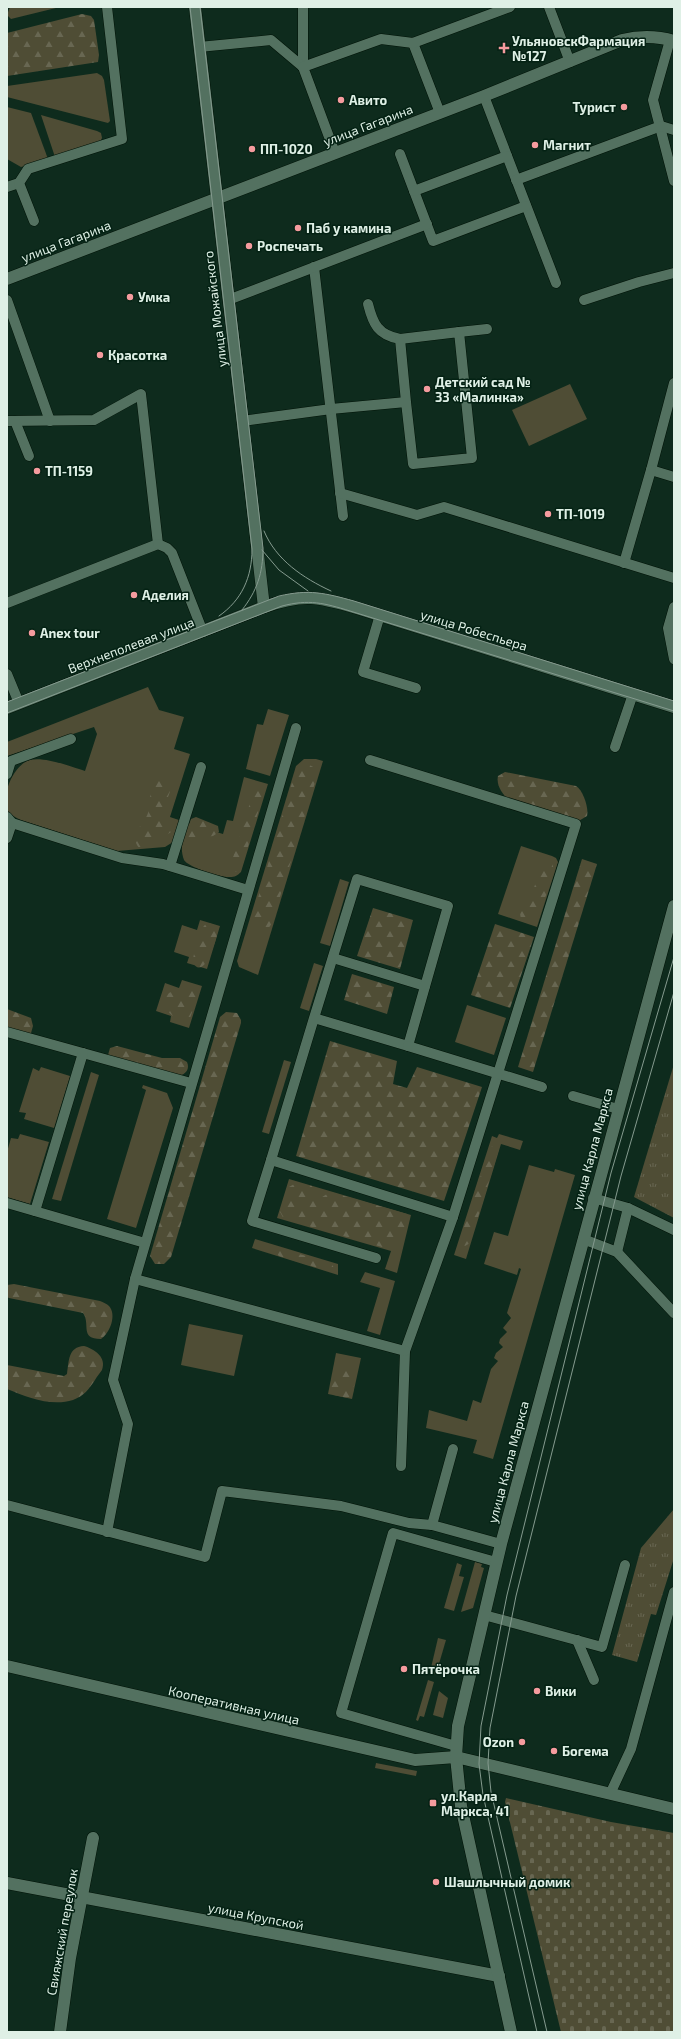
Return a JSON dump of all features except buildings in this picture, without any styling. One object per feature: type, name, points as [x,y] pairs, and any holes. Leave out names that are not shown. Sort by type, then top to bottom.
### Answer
[{"type":"street","name":"улица Можайского","points":[[195,7],[264,607]]},
{"type":"street","name":"улица Гагарина","points":[[7,279],[484,96],[622,40],[636,37],[672,40]]},
{"type":"street","name":"улица Робеспьера","points":[[264,607],[292,598],[322,598],[674,707]]},
{"type":"street","name":"Верхнеполевая улица","points":[[7,708],[264,607]]},
{"type":"street","name":"улица Карла Маркса","points":[[511,2032],[461,1806],[456,1752],[463,1699],[496,1562],[674,906]]},
{"type":"street","name":"Кооперативная улица","points":[[7,1666],[415,1760],[456,1752],[610,1794],[674,1809]]},
{"type":"street","name":"Свияжский переулок","points":[[60,2032],[70,1958],[93,1838]]},
{"type":"street","name":"улица Крупской","points":[[7,1883],[499,1976]]},
{"type":"lane","points":[[7,187],[18,183],[28,169],[122,139],[107,7]]},
{"type":"lane","points":[[303,7],[303,67],[335,153]]},
{"type":"lane","points":[[303,67],[381,39],[413,43],[510,7]]},
{"type":"lane","points":[[549,7],[570,62]]},
{"type":"lane","points":[[199,47],[271,40],[303,67]]},
{"type":"lane","points":[[672,40],[653,100],[661,126],[674,181]]},
{"type":"lane","points":[[413,43],[440,113]]},
{"type":"lane","points":[[484,96],[556,283]]},
{"type":"lane","points":[[516,180],[661,126],[674,130]]},
{"type":"lane","points":[[400,154],[433,241],[526,206]]},
{"type":"lane","points":[[414,191],[507,156]]},
{"type":"lane","points":[[18,183],[34,221]]},
{"type":"lane","points":[[228,300],[427,224]]},
{"type":"lane","points":[[314,267],[343,516]]},
{"type":"lane","points":[[584,300],[639,282],[674,273]]},
{"type":"lane","points":[[7,300],[50,421]]},
{"type":"lane","points":[[368,304],[372,320],[380,331],[389,337],[400,338],[487,329]]},
{"type":"lane","points":[[400,338],[413,464],[472,458],[459,332]]},
{"type":"lane","points":[[624,563],[674,383]]},
{"type":"lane","points":[[29,456],[11,421],[94,420],[141,394],[158,544]]},
{"type":"lane","points":[[242,421],[331,409],[406,402]]},
{"type":"lane","points":[[650,470],[674,477]]},
{"type":"lane","points":[[340,494],[417,515],[444,507],[674,578]]},
{"type":"lane","points":[[7,603],[158,544],[167,548],[172,553],[203,632]]},
{"type":"lane","points":[[674,607],[668,628],[674,660]]},
{"type":"lane","points":[[380,615],[363,672],[416,688]]},
{"type":"lane","points":[[7,674],[19,703]]},
{"type":"lane","points":[[615,746],[633,694]]},
{"type":"lane","points":[[107,1532],[128,1424],[113,1380],[134,1279],[296,728]]},
{"type":"lane","points":[[7,774],[11,761],[71,739]]},
{"type":"lane","points":[[370,760],[576,824],[453,1217],[405,1351],[402,1466]]},
{"type":"lane","points":[[170,866],[201,767]]},
{"type":"lane","points":[[7,837],[9,820],[122,858],[170,866],[248,890]]},
{"type":"lane","points":[[376,1258],[252,1221],[357,879],[448,906],[408,1046]]},
{"type":"lane","points":[[333,958],[425,986]]},
{"type":"lane","points":[[314,1018],[542,1087]]},
{"type":"lane","points":[[7,1032],[191,1083]]},
{"type":"lane","points":[[35,1211],[83,1053]]},
{"type":"lane","points":[[573,1096],[618,1109]]},
{"type":"lane","points":[[271,1160],[453,1217]]},
{"type":"lane","points":[[594,1198],[628,1208],[674,1230]]},
{"type":"lane","points":[[7,1203],[145,1243]]},
{"type":"lane","points":[[617,1252],[628,1208]]},
{"type":"lane","points":[[583,1239],[617,1252],[674,1313]]},
{"type":"lane","points":[[134,1279],[405,1351]]},
{"type":"lane","points":[[432,1525],[453,1449]]},
{"type":"lane","points":[[7,1505],[205,1557],[222,1491],[341,1506],[409,1523],[432,1525],[501,1544]]},
{"type":"lane","points":[[456,1752],[341,1713],[393,1533],[496,1562]]},
{"type":"lane","points":[[484,1615],[602,1646],[625,1565]]},
{"type":"lane","points":[[610,1794],[631,1749],[674,1592]]},
{"type":"lane","points":[[577,1640],[594,1680]]},
{"type":"green space","points":[[10,7],[60,7],[11,19],[7,15]]},
{"type":"green space","points":[[82,14],[91,16],[94,20],[99,55],[98,62],[7,76],[7,33]]},
{"type":"green space","points":[[97,73],[102,76],[104,80],[110,121],[108,123],[7,97],[7,86]]},
{"type":"green space","points":[[7,107],[31,113],[48,159],[21,167],[7,159]]},
{"type":"green space","points":[[41,115],[97,131],[101,133],[102,138],[100,142],[55,157]]},
{"type":"green space","points":[[570,384],[587,419],[529,446],[512,410]]},
{"type":"green space","points":[[148,687],[159,710],[184,717],[174,749],[190,754],[170,817],[179,820],[173,842],[165,847],[117,851],[21,820],[8,811],[6,805],[7,789],[14,774],[24,763],[30,760],[43,759],[58,762],[85,771],[97,734],[94,727],[7,756],[7,742]]},
{"type":"green space","points":[[268,709],[289,715],[270,776],[246,769],[257,724],[263,725]]},
{"type":"green space","points":[[304,759],[316,759],[323,761],[258,975],[239,967],[237,961],[296,766]]},
{"type":"green space","points":[[306,763],[315,768],[317,776],[272,923],[268,929],[262,931],[254,929],[251,922],[296,769],[299,765]]},
{"type":"green space","points":[[505,772],[576,786],[581,791],[585,800],[587,816],[577,822],[509,800],[502,792],[498,783],[498,776]]},
{"type":"green space","points":[[244,777],[268,784],[241,872],[232,877],[220,876],[205,872],[187,863],[184,860],[182,846],[187,823],[223,834],[227,820],[233,821]]},
{"type":"green space","points":[[165,779],[170,783],[170,792],[163,807],[162,815],[170,824],[171,832],[151,846],[139,848],[135,838],[148,813],[152,788],[158,780]]},
{"type":"green space","points":[[259,784],[265,785],[265,789],[241,870],[235,872],[230,867],[255,787]]},
{"type":"green space","points":[[196,817],[218,826],[219,832],[213,836],[188,838],[187,830],[191,819]]},
{"type":"green space","points":[[521,846],[552,856],[556,858],[558,862],[537,927],[498,914]]},
{"type":"green space","points":[[582,859],[597,864],[533,1072],[518,1067]]},
{"type":"green space","points":[[546,861],[552,862],[553,867],[553,875],[547,893],[535,917],[531,921],[521,920],[520,913],[529,901],[542,866]]},
{"type":"green space","points":[[340,879],[349,882],[330,946],[320,943]]},
{"type":"green space","points":[[373,908],[413,920],[400,969],[357,956]]},
{"type":"green space","points":[[200,920],[220,926],[207,969],[187,963],[189,957],[174,952],[182,925],[197,930]]},
{"type":"green space","points":[[209,923],[217,926],[217,936],[208,959],[204,965],[198,967],[195,966],[193,962],[194,955],[203,928]]},
{"type":"green space","points":[[495,924],[534,937],[510,1008],[471,995]]},
{"type":"green space","points":[[314,963],[323,966],[309,1011],[300,1008]]},
{"type":"green space","points":[[352,974],[394,987],[387,1014],[344,1000]]},
{"type":"green space","points":[[182,980],[202,986],[189,1028],[170,1022],[171,1016],[156,1011],[165,983],[179,988]]},
{"type":"green space","points":[[195,987],[198,989],[199,993],[190,1018],[179,1018],[174,1016],[166,1009],[165,999],[167,994],[175,990],[187,991]]},
{"type":"green space","points":[[467,1005],[506,1018],[494,1055],[455,1042]]},
{"type":"green space","points":[[7,1009],[31,1018],[33,1026],[31,1033],[28,1034],[7,1030]]},
{"type":"green space","points":[[226,1012],[237,1013],[241,1023],[171,1257],[164,1264],[155,1264],[150,1256],[220,1017]]},
{"type":"green space","points":[[330,1041],[397,1061],[393,1084],[407,1088],[417,1067],[482,1087],[444,1201],[296,1156]]},
{"type":"green space","points":[[117,1046],[162,1058],[180,1058],[187,1062],[188,1069],[184,1074],[179,1076],[108,1055],[110,1048]]},
{"type":"green space","points":[[284,1060],[291,1062],[269,1134],[262,1132]]},
{"type":"green space","points":[[674,1064],[674,1218],[634,1197]]},
{"type":"green space","points":[[41,1067],[70,1076],[54,1128],[24,1119],[26,1113],[19,1112],[33,1068],[39,1071]]},
{"type":"green space","points":[[91,1072],[99,1075],[61,1201],[52,1199]]},
{"type":"green space","points":[[143,1085],[167,1093],[173,1108],[136,1228],[107,1219],[146,1090],[142,1088]]},
{"type":"green space","points":[[20,1134],[49,1142],[30,1204],[7,1197],[7,1152],[11,1138],[18,1139]]},
{"type":"green space","points":[[499,1134],[523,1141],[520,1150],[501,1144],[466,1259],[454,1255],[492,1136],[497,1138]]},
{"type":"green space","points":[[497,1143],[499,1149],[470,1243],[465,1246],[461,1243],[460,1239],[490,1148]]},
{"type":"green space","points":[[529,1165],[554,1172],[555,1169],[575,1175],[493,1459],[473,1453],[477,1440],[426,1428],[429,1410],[467,1421],[473,1400],[481,1403],[491,1369],[498,1361],[494,1358],[496,1353],[503,1347],[499,1343],[500,1339],[507,1332],[503,1328],[511,1318],[507,1313],[521,1269],[519,1268],[517,1275],[484,1264],[494,1232],[508,1236]]},
{"type":"green space","points":[[289,1179],[411,1215],[397,1273],[385,1269],[391,1251],[277,1218]]},
{"type":"green space","points":[[296,1183],[312,1186],[314,1199],[316,1201],[330,1192],[407,1214],[409,1218],[404,1234],[402,1237],[393,1239],[386,1247],[382,1247],[284,1219],[280,1212],[289,1187]]},
{"type":"green space","points":[[255,1239],[338,1264],[338,1275],[252,1248]]},
{"type":"green space","points":[[278,1248],[331,1263],[334,1268],[328,1271],[279,1256],[276,1253]]},
{"type":"green space","points":[[365,1272],[395,1281],[380,1335],[367,1331],[380,1288],[360,1282]]},
{"type":"green space","points":[[14,1284],[104,1302],[109,1306],[112,1314],[110,1328],[101,1339],[94,1338],[88,1334],[83,1313],[7,1297],[7,1285]]},
{"type":"green space","points":[[189,1324],[243,1335],[234,1376],[181,1365]]},
{"type":"green space","points":[[84,1346],[99,1354],[103,1361],[103,1365],[102,1370],[88,1389],[77,1398],[65,1402],[48,1402],[31,1398],[7,1389],[7,1365],[64,1376],[67,1374],[72,1352],[79,1347]]},
{"type":"green space","points":[[336,1353],[361,1358],[352,1399],[328,1394]]},
{"type":"green space","points":[[344,1364],[349,1364],[356,1373],[353,1393],[348,1398],[334,1395],[330,1391],[333,1380]]},
{"type":"green space","points":[[674,1509],[674,1558],[656,1615],[651,1614],[637,1662],[612,1655],[641,1548]]},
{"type":"green space","points":[[475,1562],[482,1564],[481,1567],[484,1568],[473,1608],[461,1612]]},
{"type":"green space","points":[[457,1563],[462,1565],[459,1576],[464,1577],[454,1611],[444,1608]]},
{"type":"green space","points":[[438,1638],[446,1640],[436,1674],[430,1672]]},
{"type":"green space","points":[[428,1680],[434,1682],[424,1717],[420,1716],[418,1721],[416,1720]]},
{"type":"green space","points":[[439,1691],[448,1698],[443,1718],[433,1715]]},
{"type":"green space","points":[[376,1763],[417,1771],[416,1776],[375,1768]]},
{"type":"green space","points":[[506,1798],[611,1822],[674,1833],[674,2032],[561,2032],[505,1802]]},
{"type":"tram line","points":[[190,7],[252,549],[250,569],[244,587],[234,603],[219,616]]},
{"type":"tram line","points":[[200,7],[263,548],[262,566],[258,581],[252,596],[242,610]]},
{"type":"tram line","points":[[264,531],[269,541],[283,559],[301,574],[331,591]]},
{"type":"tram line","points":[[262,550],[279,570],[308,591]]},
{"type":"tram line","points":[[7,702],[279,596],[308,592],[325,594],[354,601],[674,701]]},
{"type":"tram line","points":[[7,713],[282,606],[309,602],[341,608],[674,711]]},
{"type":"tram line","points":[[537,2032],[483,1795],[479,1764],[481,1726],[507,1595],[611,1173],[674,957]]},
{"type":"tram line","points":[[547,2032],[491,1792],[488,1763],[490,1728],[516,1596],[621,1176],[674,992]]},
{"type":"place","name":"УльяновскФармация №127","points":[[504,48]]},
{"type":"place","name":"Авито","points":[[341,100]]},
{"type":"place","name":"Турист","points":[[624,107]]},
{"type":"place","name":"Магнит","points":[[535,145]]},
{"type":"place","name":"ПП-1020","points":[[252,149]]},
{"type":"place","name":"Паб у камина","points":[[298,228]]},
{"type":"place","name":"Роспечать","points":[[249,246]]},
{"type":"place","name":"Умка","points":[[130,297]]},
{"type":"place","name":"Красотка","points":[[100,355]]},
{"type":"place","name":"Детский сад № 33 «Малинка»","points":[[427,389]]},
{"type":"place","name":"ТП-1159","points":[[37,471]]},
{"type":"place","name":"ТП-1019","points":[[548,514]]},
{"type":"place","name":"Аделия","points":[[134,595]]},
{"type":"place","name":"Anex tour","points":[[32,633]]},
{"type":"place","name":"Пятёрочка","points":[[404,1669]]},
{"type":"place","name":"Вики","points":[[537,1691]]},
{"type":"place","name":"Ozon","points":[[522,1742]]},
{"type":"place","name":"Богема","points":[[554,1751]]},
{"type":"place","name":"ул.Карла Маркса, 41","points":[[433,1803]]},
{"type":"place","name":"Шашлычный домик","points":[[436,1882]]}]
